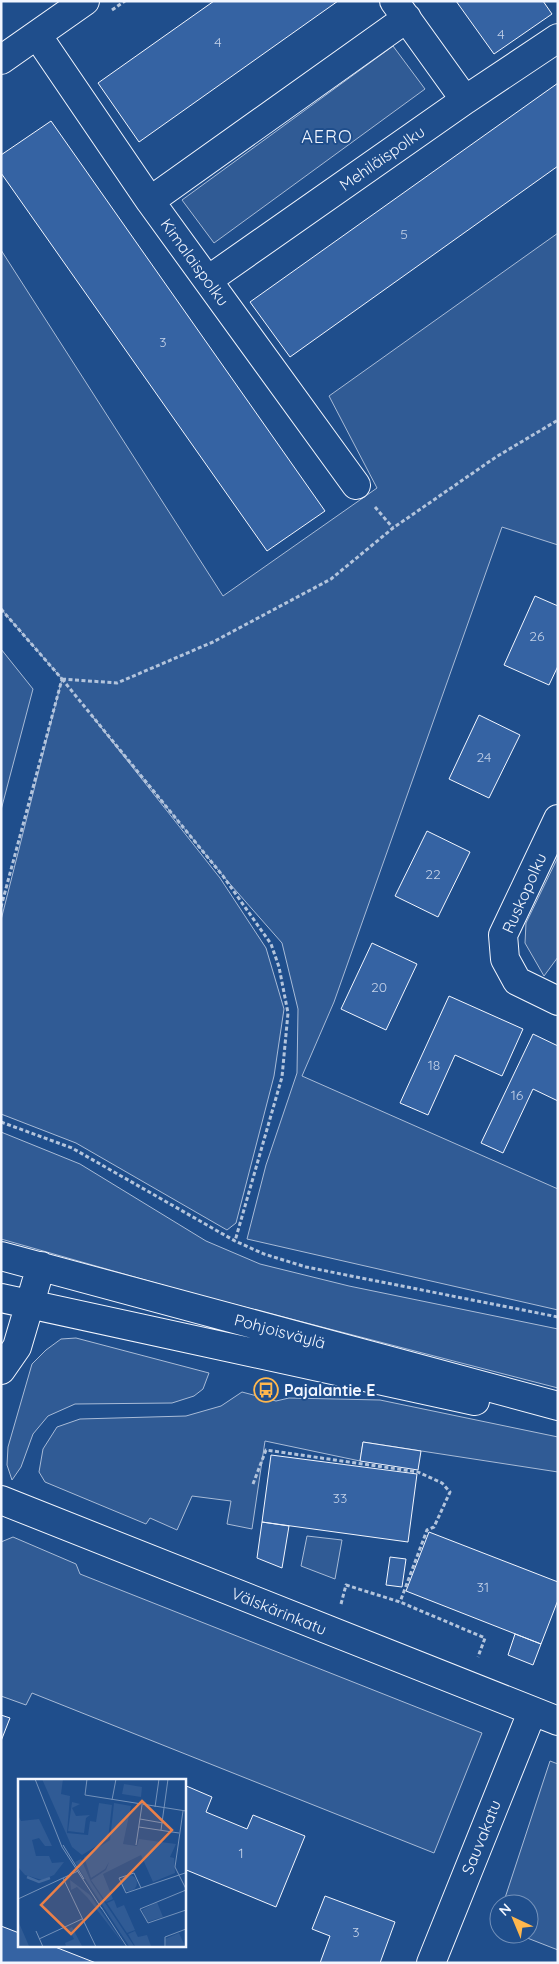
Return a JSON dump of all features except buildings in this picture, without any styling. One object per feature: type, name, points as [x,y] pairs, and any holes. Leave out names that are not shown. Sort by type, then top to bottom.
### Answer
[{"type":"street","points":[[1,60],[84,1]]},
{"type":"street","points":[[150,201],[400,10],[465,100]]},
{"type":"street","name":"Kimalaispolku","points":[[37,35],[150,201],[356,485]]},
{"type":"street","name":"Mehiläispolku","points":[[208,280],[465,100],[558,38]]},
{"type":"street","name":"Ruskopolku","points":[[558,819],[503,935],[505,959],[517,980],[558,1001]]},
{"type":"street","name":"Pohjoisväylä","points":[[4,1265],[41,1266],[558,1406]]},
{"type":"street","points":[[1,1370],[17,1347],[41,1266]]},
{"type":"street","name":"Pohjoisväylä","points":[[1,1298],[471,1401],[558,1414]]},
{"type":"street","name":"Välskärinkatu","points":[[1,1500],[558,1721]]},
{"type":"street","name":"Sauvakatu","points":[[431,1963],[532,1712]]},
{"type":"path","points":[[62,679],[117,683],[212,642],[331,579],[393,528],[496,456],[558,420]]},
{"type":"path","points":[[1,609],[62,679],[224,876],[271,944],[279,967],[288,1013],[282,1077],[235,1241]]},
{"type":"path","points":[[1,907],[62,679]]},
{"type":"path","points":[[1,1122],[72,1148],[235,1241],[264,1254],[306,1267],[558,1317]]},
{"type":"path","points":[[253,1484],[266,1450],[418,1472],[442,1484],[450,1492],[434,1527],[426,1530],[400,1602]]},
{"type":"path","points":[[340,1607],[346,1585],[400,1602],[484,1638],[476,1663]]},
{"type":"shaded area","points":[[393,46],[425,89],[214,243],[182,200]]},
{"type":"shaded area","points":[[558,233],[558,545],[502,527],[334,1002],[302,1076],[558,1189],[558,1310],[247,1239],[266,1165],[297,1073],[298,1009],[282,943],[223,876],[92,716],[220,878],[266,948],[284,1009],[274,1076],[236,1223],[227,1230],[76,1143],[1,1114],[1,920],[62,679],[1,609],[1,250],[223,596],[377,488],[329,396]]},
{"type":"shaded area","points":[[1,649],[33,689],[1,810]]},
{"type":"shaded area","points":[[558,857],[558,957],[544,976],[525,943],[526,923]]},
{"type":"shaded area","points":[[1,1132],[80,1164],[206,1241],[260,1264],[349,1286],[558,1329],[558,1388],[198,1295],[1,1239]]},
{"type":"shaded area","points":[[76,1338],[209,1373],[203,1389],[194,1396],[172,1403],[75,1404],[48,1416],[33,1434],[21,1467],[12,1480],[7,1465],[8,1447],[32,1364],[61,1339]]},
{"type":"shaded area","points":[[242,1392],[276,1401],[289,1398],[380,1400],[558,1437],[558,1472],[363,1442],[360,1461],[265,1441],[252,1529],[227,1524],[231,1501],[192,1496],[177,1530],[150,1518],[146,1524],[45,1482],[39,1472],[43,1449],[57,1427],[80,1419],[186,1416],[221,1406]]},
{"type":"shaded area","points":[[307,1536],[342,1540],[335,1579],[301,1566]]},
{"type":"shaded area","points":[[13,1537],[76,1564],[80,1574],[482,1733],[434,1853],[32,1693],[26,1705],[1,1696],[1,1542]]},
{"type":"shaded area","points":[[550,1761],[558,1764],[558,1950],[539,1943],[539,1894],[506,1894]]},
{"type":"place","name":"Pajalantie E","points":[[266,1390]]},
{"type":"district","name":"AERO","points":[[327,136]]}]
